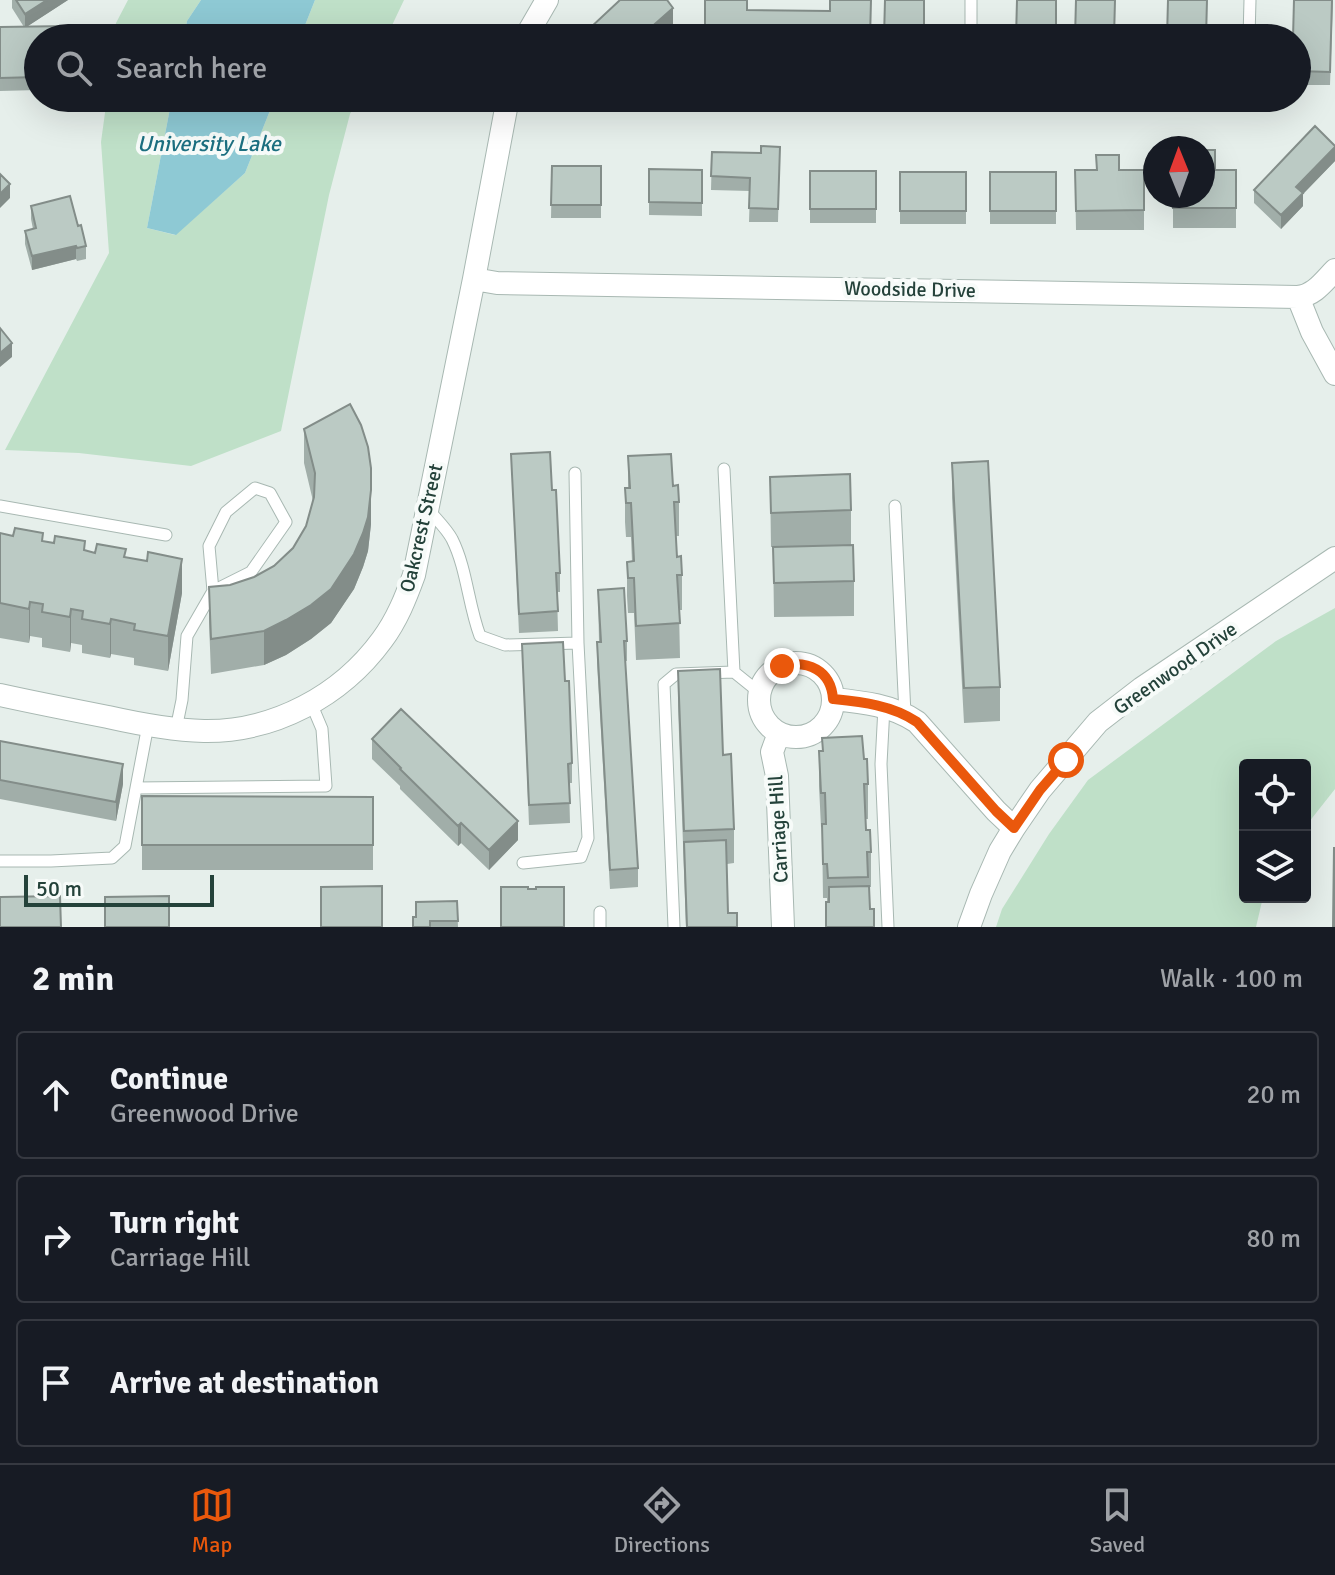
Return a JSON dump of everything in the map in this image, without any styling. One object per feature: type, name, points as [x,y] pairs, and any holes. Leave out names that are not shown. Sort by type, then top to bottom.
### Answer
[{"type":"street","points":[[533,24],[547,0]]},
{"type":"street","name":"Oakcrest Street","points":[[0,695],[148,725],[206,731],[272,721],[327,694],[357,669],[383,639],[402,606],[414,575],[505,112]]},
{"type":"street","points":[[1335,270],[1317,289],[1298,297],[1312,332],[1335,374]]},
{"type":"street","name":"Woodside Drive","points":[[474,279],[497,283],[1298,297]]},
{"type":"street","name":"Greenwood Drive","points":[[969,927],[1000,851],[1014,828],[1040,790],[1098,722],[1142,688],[1335,558]]},
{"type":"street","points":[[796,663],[819,670],[827,680],[833,699],[831,713],[824,724],[814,732],[793,737],[779,733],[769,725],[759,701],[764,681],[771,672],[796,663]]},
{"type":"street","points":[[833,699],[894,710],[925,730],[1014,828]]},
{"type":"street","name":"Carriage Hill","points":[[779,733],[772,752],[777,776],[783,927]]},
{"type":"lane","points":[[971,0],[971,24]]},
{"type":"lane","points":[[1249,24],[1250,0]]},
{"type":"lane","points":[[724,469],[734,672]]},
{"type":"lane","points":[[523,863],[581,857],[588,838],[578,643],[575,473]]},
{"type":"lane","points":[[176,729],[182,700],[187,636],[213,591],[251,572],[286,522],[270,493],[255,488],[226,512],[209,546],[213,591]]},
{"type":"lane","points":[[0,506],[166,535]]},
{"type":"lane","points":[[888,927],[881,764],[894,710],[895,506]]},
{"type":"lane","points":[[427,509],[451,538],[463,567],[480,636],[505,645],[578,643]]},
{"type":"lane","points":[[674,927],[664,684],[676,674],[734,672],[760,693]]},
{"type":"lane","points":[[136,788],[326,786],[322,729],[311,703]]},
{"type":"lane","points":[[0,861],[112,858],[125,846],[148,725]]},
{"type":"lane","points":[[600,912],[600,927]]},
{"type":"green space","points":[[128,0],[201,0],[186,24],[116,23]]},
{"type":"green space","points":[[315,0],[404,0],[393,24],[306,24]]},
{"type":"green space","points":[[105,112],[169,112],[147,228],[175,235],[245,173],[269,112],[351,112],[329,195],[281,431],[191,466],[79,453],[5,450],[109,253],[101,142]]},
{"type":"green space","points":[[1335,608],[1335,789],[1311,819],[1311,759],[1239,759],[1239,903],[1262,903],[1256,927],[996,927],[1002,909],[1049,834],[1088,780],[1276,641]]},
{"type":"water","points":[[201,0],[315,0],[306,24],[186,24]]},
{"type":"water","name":"University Lake","points":[[169,112],[269,112],[245,173],[176,235],[147,228]]},
{"type":"building","points":[[16,0],[47,0],[25,14]]},
{"type":"building","points":[[620,0],[667,0],[673,8],[655,24],[594,24]]},
{"type":"building","points":[[705,0],[747,0],[747,10],[830,11],[830,0],[871,0],[870,24],[705,24]]},
{"type":"building","points":[[885,0],[924,0],[924,24],[884,24]]},
{"type":"building","points":[[1017,0],[1056,0],[1056,24],[1016,24]]},
{"type":"building","points":[[1076,0],[1115,0],[1114,24],[1075,24]]},
{"type":"building","points":[[1168,0],[1207,0],[1206,24],[1167,24]]},
{"type":"building","points":[[1294,0],[1332,0],[1330,72],[1311,71],[1311,24],[1293,24]]},
{"type":"building","points":[[0,27],[24,27],[24,77],[0,78]]},
{"type":"building","points":[[1315,126],[1335,147],[1296,187],[1303,193],[1281,215],[1254,190]]},
{"type":"building","points":[[761,146],[780,147],[778,209],[749,208],[750,178],[711,176],[712,152],[761,153]]},
{"type":"building","points":[[1096,155],[1119,155],[1119,170],[1143,170],[1144,210],[1076,211],[1075,170],[1097,170]]},
{"type":"building","points":[[552,166],[601,166],[601,205],[551,205]]},
{"type":"building","points":[[649,169],[702,170],[702,203],[649,202]]},
{"type":"building","points":[[1215,170],[1236,170],[1236,208],[1215,208]]},
{"type":"building","points":[[810,171],[876,171],[876,209],[810,209]]},
{"type":"building","points":[[900,172],[966,172],[966,211],[900,211]]},
{"type":"building","points":[[990,172],[1056,172],[1056,211],[990,211]]},
{"type":"building","points":[[0,174],[10,184],[0,194]]},
{"type":"building","points":[[70,196],[86,246],[32,256],[25,231],[36,228],[31,206]]},
{"type":"building","points":[[0,328],[12,343],[0,353]]},
{"type":"building","points":[[350,404],[361,425],[371,468],[368,517],[354,554],[331,589],[286,620],[264,631],[211,639],[209,587],[230,585],[254,577],[274,566],[293,548],[306,526],[314,497],[315,473],[304,429]]},
{"type":"building","points":[[550,452],[552,490],[556,490],[560,573],[556,573],[558,611],[519,614],[511,454]]},
{"type":"building","points":[[671,454],[673,486],[678,485],[679,502],[674,502],[677,557],[681,556],[682,575],[677,575],[680,623],[636,626],[634,578],[628,578],[627,562],[634,561],[631,503],[626,503],[625,488],[630,488],[628,456]]},
{"type":"building","points":[[988,461],[1000,687],[964,688],[952,463]]},
{"type":"building","points":[[850,474],[851,510],[771,513],[770,477]]},
{"type":"building","points":[[15,528],[43,533],[42,541],[54,543],[55,536],[85,541],[84,550],[95,553],[97,544],[126,549],[124,557],[147,561],[148,552],[182,559],[168,636],[134,630],[135,624],[111,619],[110,624],[82,619],[83,611],[71,609],[70,617],[42,612],[43,604],[30,602],[29,609],[0,603],[0,533],[13,536]]},
{"type":"building","points":[[853,545],[854,581],[774,583],[773,547]]},
{"type":"building","points":[[624,588],[627,641],[624,641],[638,868],[610,870],[597,642],[601,642],[598,590]]},
{"type":"building","points":[[563,642],[565,681],[569,681],[570,803],[529,805],[522,644]]},
{"type":"building","points":[[720,669],[723,755],[731,754],[734,829],[684,831],[678,671]]},
{"type":"building","points":[[401,709],[518,821],[489,850],[461,823],[458,826],[372,739]]},
{"type":"building","points":[[862,736],[864,759],[867,759],[868,784],[864,784],[866,830],[870,830],[871,852],[867,852],[868,877],[828,878],[827,864],[823,864],[822,824],[826,824],[819,751],[823,751],[822,738]]},
{"type":"building","points":[[0,741],[123,764],[116,802],[0,780]]},
{"type":"building","points":[[142,796],[373,797],[373,845],[142,845]]},
{"type":"building","points":[[726,840],[728,913],[737,913],[737,927],[687,927],[684,842]]},
{"type":"building","points":[[1334,848],[1335,927],[1333,927]]},
{"type":"building","points":[[382,886],[382,927],[321,927],[321,887]]},
{"type":"building","points":[[869,886],[874,927],[826,927],[829,887]]},
{"type":"building","points":[[501,887],[564,887],[564,927],[501,927]]},
{"type":"building","points":[[60,896],[61,927],[0,927],[0,897]]},
{"type":"building","points":[[169,896],[169,927],[105,927],[105,897]]},
{"type":"building","points":[[457,901],[458,921],[430,921],[430,927],[413,927],[416,902]]},
{"type":"route","points":[[782,666],[796,663],[819,670],[827,680],[833,699],[884,707],[917,722],[1014,828],[1040,790],[1066,760]]}]
